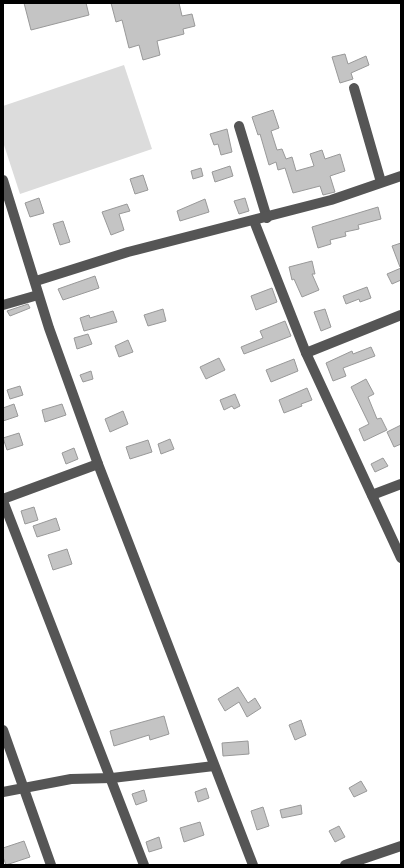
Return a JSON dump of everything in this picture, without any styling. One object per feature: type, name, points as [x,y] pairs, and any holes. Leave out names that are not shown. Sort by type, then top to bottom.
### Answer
[{"type":"street","points":[[354,88],[381,182]]},
{"type":"street","points":[[239,126],[268,218]]},
{"type":"street","points":[[36,281],[128,252],[268,218],[331,200],[401,176]]},
{"type":"street","points":[[3,180],[36,281],[38,295],[98,464],[253,865]]},
{"type":"street","points":[[254,221],[306,353],[401,558]]},
{"type":"street","points":[[3,305],[38,295]]},
{"type":"street","points":[[306,353],[401,315]]},
{"type":"street","points":[[98,464],[3,500],[112,778],[144,865]]},
{"type":"street","points":[[372,495],[401,484]]},
{"type":"street","points":[[3,730],[52,865]]},
{"type":"street","points":[[3,792],[71,779],[112,778],[214,766]]},
{"type":"street","points":[[345,865],[401,846]]},
{"type":"shaded area","points":[[124,65],[152,149],[20,194],[3,142],[3,106]]},
{"type":"building","points":[[24,3],[86,3],[89,15],[31,30]]},
{"type":"building","points":[[111,3],[179,3],[182,16],[192,14],[195,26],[183,29],[184,34],[157,41],[160,55],[143,60],[139,45],[129,48],[122,20],[116,22]]},
{"type":"building","points":[[345,54],[348,64],[366,56],[369,65],[351,73],[353,79],[340,83],[332,57]]},
{"type":"building","points":[[273,110],[279,128],[271,131],[277,150],[282,149],[286,159],[292,157],[296,171],[314,166],[310,154],[322,150],[325,159],[340,154],[345,171],[330,176],[335,192],[323,195],[320,186],[293,193],[285,168],[278,170],[276,162],[269,165],[260,134],[258,135],[252,117]]},
{"type":"building","points":[[227,129],[232,152],[221,155],[218,144],[214,145],[210,134]]},
{"type":"building","points":[[230,166],[233,176],[215,182],[212,172]]},
{"type":"building","points":[[201,168],[203,176],[193,179],[191,171]]},
{"type":"building","points":[[143,175],[148,190],[135,194],[130,179]]},
{"type":"building","points":[[39,198],[44,213],[30,217],[25,203]]},
{"type":"building","points":[[245,198],[249,211],[239,214],[234,201]]},
{"type":"building","points":[[205,199],[209,212],[180,221],[177,211]]},
{"type":"building","points":[[127,204],[130,211],[119,214],[124,230],[111,235],[102,212]]},
{"type":"building","points":[[378,207],[381,219],[358,225],[359,229],[345,232],[346,236],[330,240],[331,244],[318,248],[312,227]]},
{"type":"building","points":[[63,221],[70,242],[60,245],[53,224]]},
{"type":"building","points":[[401,243],[401,266],[400,267],[392,246]]},
{"type":"building","points":[[312,261],[315,274],[312,274],[319,290],[302,297],[294,279],[292,280],[289,267]]},
{"type":"building","points":[[401,268],[401,280],[392,284],[387,274]]},
{"type":"building","points":[[95,276],[99,288],[63,300],[58,289]]},
{"type":"building","points":[[367,287],[371,298],[360,302],[359,299],[346,304],[343,296]]},
{"type":"building","points":[[272,288],[277,302],[256,310],[251,296]]},
{"type":"building","points":[[28,304],[30,308],[10,316],[7,311]]},
{"type":"building","points":[[163,309],[166,321],[148,326],[144,315]]},
{"type":"building","points":[[325,309],[331,327],[321,331],[314,312]]},
{"type":"building","points":[[113,311],[117,322],[84,331],[80,318],[89,315],[90,318]]},
{"type":"building","points":[[285,321],[291,336],[244,354],[241,347],[263,338],[260,331]]},
{"type":"building","points":[[88,334],[92,344],[77,349],[74,338]]},
{"type":"building","points":[[128,340],[133,352],[119,357],[115,346]]},
{"type":"building","points":[[371,347],[375,356],[343,368],[346,376],[333,381],[326,363],[352,351],[353,354]]},
{"type":"building","points":[[219,358],[225,370],[206,379],[200,367]]},
{"type":"building","points":[[294,359],[298,371],[271,382],[266,370]]},
{"type":"building","points":[[91,371],[93,379],[83,382],[80,375]]},
{"type":"building","points":[[366,379],[374,394],[368,397],[377,419],[381,418],[387,430],[364,441],[359,429],[369,424],[351,387]]},
{"type":"building","points":[[20,386],[23,395],[10,399],[7,390]]},
{"type":"building","points":[[307,388],[312,400],[301,404],[302,406],[284,413],[279,400]]},
{"type":"building","points":[[235,394],[240,406],[234,409],[232,406],[224,410],[220,400]]},
{"type":"building","points":[[14,404],[18,416],[3,421],[3,408]]},
{"type":"building","points":[[62,404],[66,415],[45,422],[42,410]]},
{"type":"building","points":[[123,411],[128,424],[110,432],[105,419]]},
{"type":"building","points":[[401,425],[401,444],[394,447],[387,432]]},
{"type":"building","points":[[19,433],[23,445],[7,450],[3,438]]},
{"type":"building","points":[[170,439],[174,449],[161,454],[158,444]]},
{"type":"building","points":[[148,440],[152,452],[130,459],[126,447]]},
{"type":"building","points":[[74,448],[78,459],[66,464],[62,453]]},
{"type":"building","points":[[383,458],[388,466],[375,472],[371,464]]},
{"type":"building","points":[[34,507],[38,520],[25,524],[21,511]]},
{"type":"building","points":[[56,518],[60,530],[37,537],[33,526]]},
{"type":"building","points":[[67,549],[72,564],[53,570],[48,555]]},
{"type":"building","points":[[238,687],[248,703],[255,698],[261,708],[247,717],[239,702],[225,711],[218,699]]},
{"type":"building","points":[[164,716],[169,734],[150,740],[149,735],[114,746],[110,731]]},
{"type":"building","points":[[301,720],[306,735],[295,740],[289,725]]},
{"type":"building","points":[[248,741],[249,754],[223,756],[222,743]]},
{"type":"building","points":[[361,781],[367,791],[354,797],[349,788]]},
{"type":"building","points":[[206,788],[209,798],[198,802],[195,792]]},
{"type":"building","points":[[144,790],[147,801],[136,805],[132,794]]},
{"type":"building","points":[[301,805],[302,814],[282,818],[280,810]]},
{"type":"building","points":[[263,807],[269,826],[257,830],[251,811]]},
{"type":"building","points":[[200,822],[204,835],[184,842],[180,828]]},
{"type":"building","points":[[339,826],[345,837],[335,842],[329,831]]},
{"type":"building","points":[[159,837],[162,848],[149,852],[146,842]]},
{"type":"building","points":[[24,841],[30,857],[6,865],[3,857],[3,848]]}]
